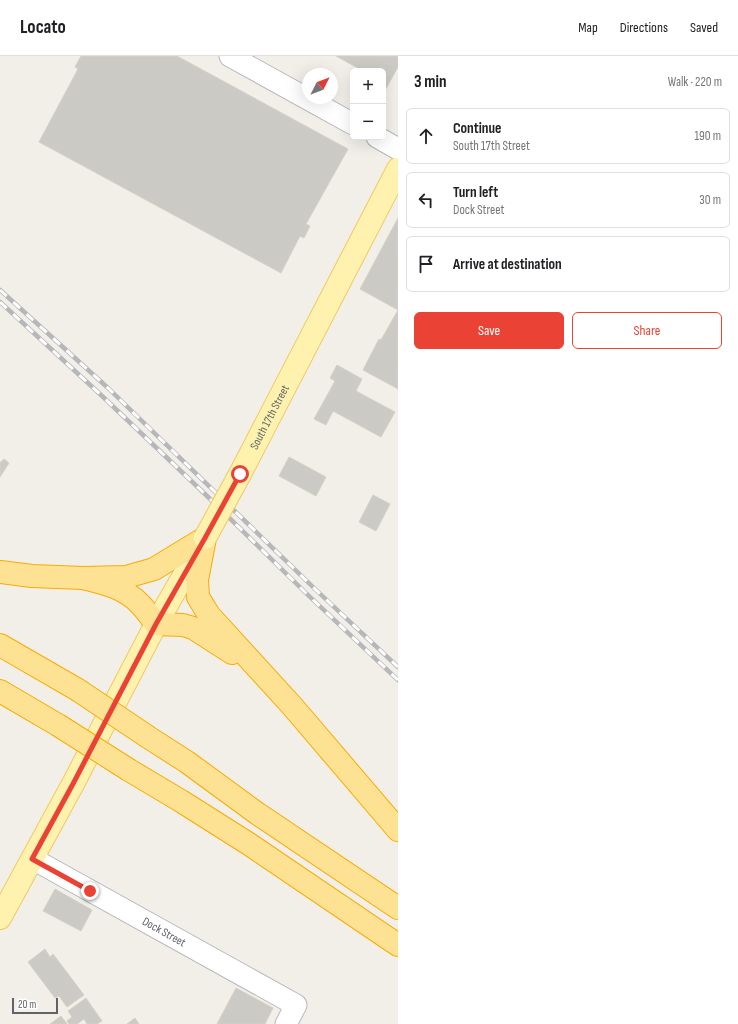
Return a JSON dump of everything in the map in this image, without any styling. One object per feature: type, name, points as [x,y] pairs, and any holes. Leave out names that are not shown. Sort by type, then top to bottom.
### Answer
[{"type":"highway","points":[[0,572],[32,576],[83,578],[126,577],[154,569],[205,538]]},
{"type":"highway","points":[[205,538],[197,580],[198,597],[209,615],[293,707],[398,830]]},
{"type":"highway","points":[[83,578],[119,588],[141,605],[156,624],[182,625],[193,628],[204,634],[227,649],[255,671],[293,707]]},
{"type":"highway","points":[[0,645],[78,690],[187,762],[258,814],[398,908]]},
{"type":"highway","points":[[0,691],[249,844],[398,945]]},
{"type":"main road","name":"South 17th Street","points":[[0,918],[78,775],[156,624],[240,474],[398,169]]},
{"type":"street","points":[[230,56],[350,122]]},
{"type":"street","points":[[382,140],[398,149]]},
{"type":"street","name":"Dock Street","points":[[32,859],[296,1005],[286,1024]]},
{"type":"building","points":[[81,56],[177,56],[348,149],[306,224],[310,226],[304,238],[300,236],[281,273],[39,142],[78,69],[75,67]]},
{"type":"building","points":[[336,56],[398,56],[398,67],[386,89],[386,68],[358,68]]},
{"type":"building","points":[[398,218],[398,310],[360,289]]},
{"type":"building","points":[[398,310],[398,389],[363,370],[379,339],[381,340]]},
{"type":"building","points":[[337,365],[362,379],[356,391],[395,412],[381,437],[333,411],[326,425],[314,419],[335,381],[330,378]]},
{"type":"building","points":[[289,457],[326,477],[316,496],[279,476]]},
{"type":"building","points":[[4,459],[9,463],[0,477],[0,462]]},
{"type":"building","points":[[373,495],[390,504],[376,531],[359,522]]},
{"type":"building","points":[[55,889],[92,910],[81,931],[43,911]]},
{"type":"building","points":[[45,949],[50,957],[53,954],[84,995],[67,1007],[59,996],[55,998],[28,962]]},
{"type":"building","points":[[236,988],[273,1008],[265,1024],[217,1024]]},
{"type":"building","points":[[86,998],[102,1021],[97,1024],[87,1024],[84,1019],[77,1024],[69,1024],[67,1021],[72,1017],[68,1011]]},
{"type":"building","points":[[61,1016],[67,1024],[50,1024]]},
{"type":"building","points":[[135,1018],[139,1024],[127,1024]]},
{"type":"railway","points":[[0,290],[108,388],[315,589],[398,667]]},
{"type":"railway","points":[[0,302],[101,395],[398,680]]},
{"type":"route","points":[[90,891],[32,859],[74,782],[156,624],[240,474]]}]
